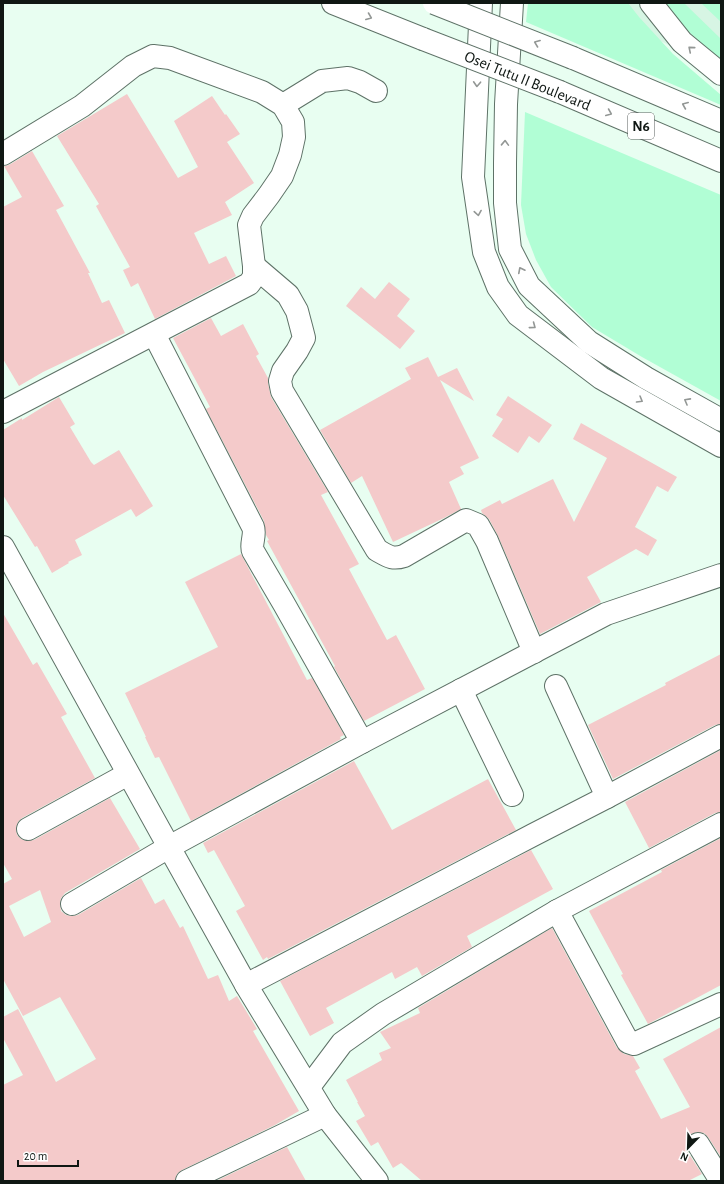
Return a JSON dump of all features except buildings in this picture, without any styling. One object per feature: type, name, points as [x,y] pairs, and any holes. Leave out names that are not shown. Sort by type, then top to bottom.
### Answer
[{"type":"main road","name":"Osei Tutu II Boulevard","points":[[333,3],[560,92],[721,161]]},
{"type":"main road","name":"N6","points":[[434,3],[574,58],[721,121]]},
{"type":"main road","points":[[481,3],[473,177],[484,252],[498,287],[518,315],[601,378],[721,446]]},
{"type":"main road","points":[[512,3],[506,104],[505,203],[510,249],[529,286],[588,342],[646,378],[721,420]]},
{"type":"main road","points":[[651,3],[682,42],[721,74]]},
{"type":"main road","points":[[3,154],[82,106],[133,66],[153,56],[170,58],[262,92],[283,105],[293,122],[294,137],[290,155],[282,176],[249,225],[254,266],[254,277],[249,284],[3,412]]},
{"type":"main road","points":[[283,105],[322,81],[348,78],[360,82],[376,91]]},
{"type":"main road","points":[[254,266],[288,295],[297,311],[304,338],[297,352],[283,371],[280,381],[282,391],[377,550],[386,556],[395,559],[404,556],[466,520],[478,525],[487,541],[534,652]]},
{"type":"main road","points":[[154,334],[253,527],[254,534],[252,548],[362,742]]},
{"type":"main road","points":[[3,547],[246,985],[325,1114],[377,1181]]},
{"type":"main road","points":[[72,904],[169,847],[362,742],[606,614],[721,575]]},
{"type":"main road","points":[[556,686],[607,797]]},
{"type":"main road","points":[[461,690],[512,795]]},
{"type":"main road","points":[[246,985],[721,736]]},
{"type":"main road","points":[[28,829],[128,774]]},
{"type":"main road","points":[[309,1088],[342,1043],[377,1018],[558,911],[721,824]]},
{"type":"main road","points":[[558,911],[628,1042],[634,1044],[721,1004]]},
{"type":"main road","points":[[187,1181],[325,1114]]},
{"type":"main road","points":[[698,1144],[721,1181]]},
{"type":"shaded area","points":[[584,3],[721,3],[721,71]]},
{"type":"green space","points":[[528,3],[628,3],[673,54],[721,95],[721,105],[526,22]]},
{"type":"green space","points":[[662,3],[684,3],[721,39],[721,61],[689,32]]},
{"type":"green space","points":[[701,3],[721,3],[721,22],[702,4]]},
{"type":"green space","points":[[525,112],[721,195],[721,401],[592,327],[551,287],[536,260],[526,234],[521,205]]}]
